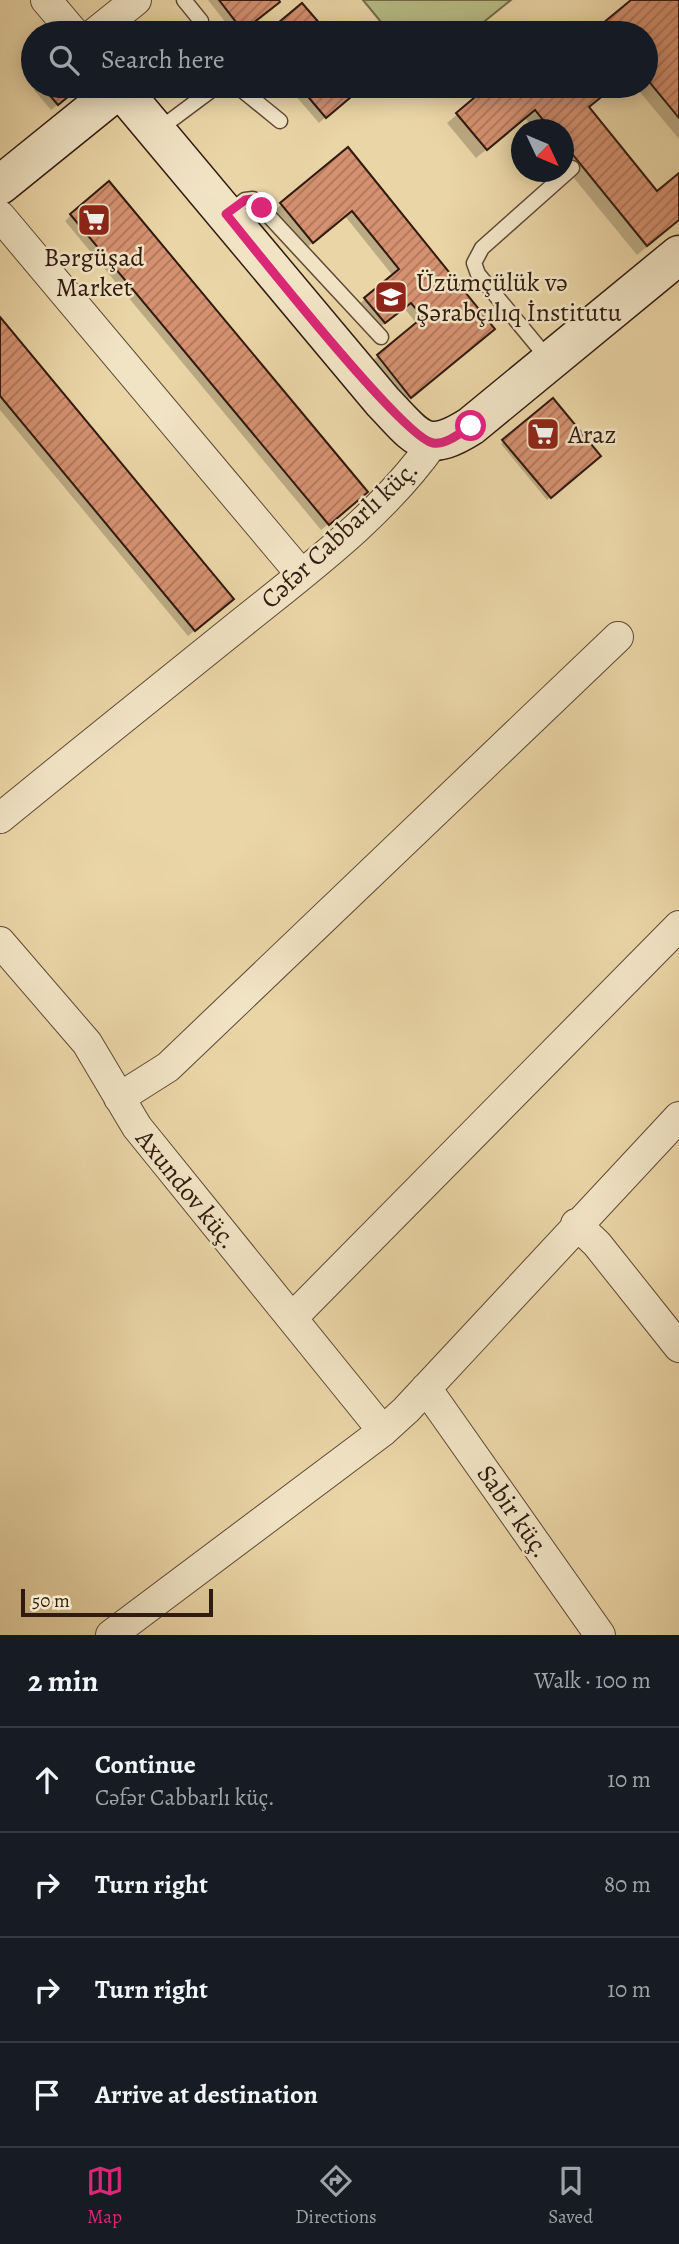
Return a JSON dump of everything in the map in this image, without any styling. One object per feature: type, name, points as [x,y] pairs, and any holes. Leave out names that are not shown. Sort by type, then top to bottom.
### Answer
[{"type":"street","points":[[46,0],[64,21]]},
{"type":"street","points":[[110,21],[136,0]]},
{"type":"street","points":[[0,186],[119,98]]},
{"type":"street","points":[[132,98],[383,402],[416,435],[433,443]]},
{"type":"street","points":[[0,216],[301,574]]},
{"type":"street","name":"Cəfər Cabbarlı küç.","points":[[0,818],[301,574],[389,495],[416,468],[433,443],[448,440],[471,426],[679,255]]},
{"type":"street","points":[[120,1098],[168,1067],[618,638]]},
{"type":"street","points":[[292,1318],[679,926]]},
{"type":"street","name":"Axundov küç.","points":[[0,942],[87,1043],[137,1127],[383,1431]]},
{"type":"street","points":[[111,1635],[383,1431],[679,1117]]},
{"type":"street","points":[[576,1224],[597,1244],[679,1347]]},
{"type":"street","name":"Sabir küç.","points":[[426,1388],[600,1635]]},
{"type":"lane","points":[[184,0],[200,21]]},
{"type":"lane","points":[[157,131],[201,98]]},
{"type":"lane","points":[[251,98],[279,121]]},
{"type":"lane","points":[[550,361],[478,274],[474,263],[482,248],[557,182]]},
{"type":"lane","points":[[226,214],[245,200],[253,199],[381,337]]},
{"type":"green space","points":[[363,0],[511,0],[485,21],[380,21]]},
{"type":"building","points":[[219,0],[280,2],[256,21],[235,21]]},
{"type":"building","points":[[631,0],[679,0],[679,118],[658,93],[658,21],[606,21]]},
{"type":"building","points":[[302,3],[318,21],[280,21]]},
{"type":"building","points":[[52,98],[66,98],[58,105]]},
{"type":"building","points":[[309,98],[350,98],[326,118]]},
{"type":"building","points":[[474,98],[600,98],[589,107],[657,191],[679,173],[679,220],[647,246],[574,156],[574,119],[542,119],[535,110],[524,119],[511,119],[511,130],[487,150],[456,113]]},
{"type":"building","points":[[348,147],[495,329],[411,398],[377,355],[423,317],[411,303],[385,323],[364,298],[399,269],[352,211],[313,243],[280,203]]},
{"type":"building","points":[[109,181],[368,492],[329,525],[70,214]]},
{"type":"building","points":[[0,317],[234,599],[195,631],[0,396]]},
{"type":"building","points":[[553,398],[601,456],[551,498],[502,440]]},
{"type":"place","name":"Bərgüşad Market","points":[[94,220]]},
{"type":"place","name":"Üzümçülük və Şərabçılıq İnstitutu","points":[[391,297]]},
{"type":"place","name":"Araz","points":[[543,434]]},
{"type":"route","points":[[262,208],[253,199],[245,200],[226,214],[383,402],[416,435],[433,443],[448,440],[471,426]]}]
